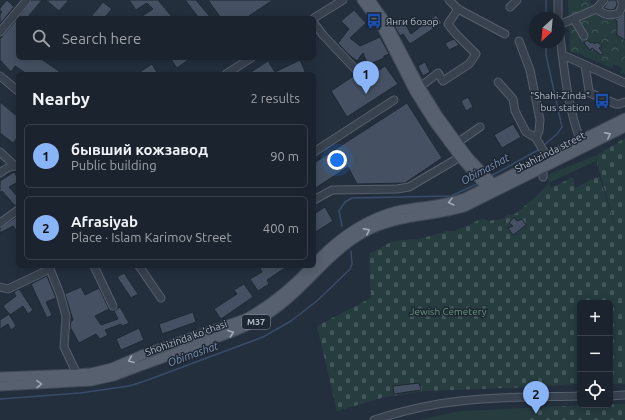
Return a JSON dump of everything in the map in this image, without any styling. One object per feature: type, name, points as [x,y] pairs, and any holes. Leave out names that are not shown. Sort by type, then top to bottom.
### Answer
[{"type":"main road","points":[[362,0],[382,27],[414,90],[434,122],[460,157],[493,189]]},
{"type":"main road","points":[[370,0],[387,24],[420,87],[438,116],[493,189]]},
{"type":"main road","name":"Shahizinda street","points":[[493,189],[543,168],[625,118]]},
{"type":"main road","name":"Shahizinda street","points":[[493,189],[546,154],[582,144],[625,127]]},
{"type":"main road","name":"Shohizinda ko'chasi","points":[[316,262],[338,240],[371,220],[402,210],[457,201],[493,189]]},
{"type":"main road","name":"Shohizinda ko'chasi","points":[[0,386],[91,381],[114,376],[248,326],[269,314],[292,296],[332,255],[343,245],[357,236],[390,221],[456,209],[472,204],[493,189]]},
{"type":"main road","name":"Shohizinda ko'chasi","points":[[0,377],[91,373],[112,368],[142,355],[245,319],[260,311],[280,297],[301,279],[310,268]]},
{"type":"street","points":[[0,32],[27,0]]},
{"type":"street","points":[[316,17],[343,0]]},
{"type":"street","points":[[510,7],[517,0]]},
{"type":"street","points":[[558,0],[558,12]]},
{"type":"street","points":[[565,23],[596,9],[604,0]]},
{"type":"street","points":[[596,9],[605,14],[614,15],[619,13],[622,7],[621,0]]},
{"type":"street","points":[[451,1],[458,9],[505,34]]},
{"type":"street","points":[[420,87],[438,73],[442,81],[469,64],[476,54],[448,24],[458,9]]},
{"type":"street","points":[[574,19],[584,36]]},
{"type":"street","points":[[316,26],[357,71]]},
{"type":"street","points":[[519,41],[530,70],[540,120],[537,140]]},
{"type":"street","points":[[562,48],[570,101],[577,134],[582,144]]},
{"type":"street","points":[[563,55],[625,83]]},
{"type":"street","points":[[229,72],[248,60]]},
{"type":"street","points":[[585,65],[590,93],[616,104],[625,102]]},
{"type":"street","points":[[0,76],[16,89]]},
{"type":"street","points":[[498,82],[513,99],[517,115],[526,132],[537,140],[546,154]]},
{"type":"street","points":[[316,151],[394,100]]},
{"type":"street","points":[[457,143],[480,127]]},
{"type":"street","points":[[0,152],[16,166]]},
{"type":"street","points":[[316,199],[332,190],[397,189],[409,187],[460,157]]},
{"type":"street","points":[[0,174],[5,169],[16,166]]},
{"type":"street","points":[[543,168],[543,177]]},
{"type":"street","points":[[0,223],[16,211]]},
{"type":"street","points":[[95,268],[113,306]]},
{"type":"street","points":[[140,268],[161,298]]},
{"type":"street","points":[[0,286],[8,289],[50,269],[60,294],[66,316],[64,347],[77,374]]},
{"type":"street","points":[[613,396],[625,395]]},
{"type":"street","points":[[374,420],[427,406],[461,401],[495,398],[577,396]]},
{"type":"green space","points":[[568,0],[591,0],[590,3],[600,8],[617,21],[617,35],[625,40],[625,74],[620,73],[622,68],[614,64],[612,68],[577,53],[570,52]]},
{"type":"green space","name":"Jewish Cemetery","points":[[625,138],[625,384],[613,384],[613,300],[577,300],[577,384],[425,391],[385,397],[337,411],[317,326],[371,298],[369,254],[391,242],[419,239],[448,231],[454,231],[482,218],[489,221],[505,218],[506,215],[515,214],[537,196],[549,183],[551,188],[573,177],[575,188],[599,176],[618,235],[597,163],[597,155]]},
{"type":"green space","points":[[597,155],[596,161],[549,183],[547,175]]},
{"type":"green space","points":[[613,404],[625,404],[625,420],[419,420],[460,411],[577,406],[577,408],[613,408]]},
{"type":"green space","points":[[613,404],[625,404],[625,420],[530,420],[530,408],[577,406],[577,408],[613,408]]},
{"type":"building","points":[[7,0],[14,7],[0,24],[0,14],[2,12],[0,11],[0,8]]},
{"type":"building","points":[[32,0],[42,0],[29,16],[20,16]]},
{"type":"building","points":[[46,0],[69,0],[59,11]]},
{"type":"building","points":[[129,0],[158,0],[171,16],[142,16],[153,9],[147,3],[136,10]]},
{"type":"building","points":[[185,0],[196,0],[209,16],[197,16]]},
{"type":"building","points":[[208,0],[273,0],[249,16],[220,16]]},
{"type":"building","points":[[609,0],[616,0],[617,4],[615,9],[610,10],[604,8]]},
{"type":"building","points":[[103,2],[112,9],[106,16],[92,16]]},
{"type":"building","points":[[354,10],[366,23],[350,38],[360,46],[380,37],[389,54],[384,56],[384,58],[368,65],[363,53],[357,61],[338,43],[349,29],[341,21]]},
{"type":"building","points":[[625,12],[625,40],[617,35],[617,21],[615,19],[621,17]]},
{"type":"building","points":[[436,15],[442,23],[410,44],[403,34],[400,36],[394,25],[403,20],[411,34]]},
{"type":"building","points":[[16,20],[16,60],[43,60],[60,72],[24,72],[15,66],[11,72],[0,60],[0,39]]},
{"type":"building","points":[[454,39],[459,45],[449,50],[445,43]]},
{"type":"building","points":[[587,40],[595,44],[597,42],[602,46],[599,48],[603,53],[601,55],[592,48],[590,50],[584,43]]},
{"type":"building","points":[[171,60],[188,60],[177,68]]},
{"type":"building","points":[[300,60],[305,72],[275,72]]},
{"type":"building","points":[[268,61],[275,72],[251,72]]},
{"type":"building","points":[[425,62],[430,72],[423,76],[418,66]]},
{"type":"building","points":[[152,64],[157,72],[140,72]]},
{"type":"building","points":[[385,66],[398,84],[347,117],[331,91],[355,75],[359,76],[362,81]]},
{"type":"building","points":[[468,97],[473,107],[466,111],[461,101]]},
{"type":"building","points":[[0,102],[16,115],[16,139],[13,143],[0,133]]},
{"type":"building","points":[[407,103],[442,158],[405,183],[357,184],[348,167],[316,188],[316,162]]},
{"type":"building","points":[[513,124],[521,137],[502,148],[494,135]]},
{"type":"building","points":[[14,172],[16,175],[16,183],[9,187],[16,195],[15,206],[2,191],[0,193],[0,181]]},
{"type":"building","points":[[325,207],[333,221],[316,232],[316,213]]},
{"type":"building","points":[[16,217],[16,230],[13,226],[0,233],[0,228]]},
{"type":"building","points":[[514,217],[517,221],[522,219],[526,225],[513,235],[508,228],[513,226],[509,223]]},
{"type":"building","points":[[260,268],[285,268],[267,280],[269,284],[258,291],[250,279],[262,272]]},
{"type":"building","points":[[124,273],[138,294],[131,298],[117,277]]},
{"type":"building","points":[[47,276],[56,298],[46,302],[52,315],[47,318],[31,284]]},
{"type":"building","points":[[244,284],[253,297],[221,319],[214,309],[237,294],[234,290]]},
{"type":"building","points":[[81,287],[85,295],[99,288],[109,309],[95,316],[101,325],[118,319],[114,311],[120,307],[129,323],[122,326],[121,324],[105,330],[108,335],[100,339],[96,334],[79,343],[70,327],[71,321],[73,320],[65,294]]},
{"type":"building","points":[[19,289],[33,310],[28,314],[23,306],[10,315],[3,306],[16,296],[14,292]]},
{"type":"building","points":[[193,312],[196,322],[162,334],[159,324]]},
{"type":"building","points":[[9,314],[16,326],[11,330],[8,324],[0,329],[0,320]]},
{"type":"building","points":[[139,328],[144,340],[121,350],[116,339]]},
{"type":"building","points":[[419,383],[421,390],[394,394],[393,386]]},
{"type":"waterway","name":"Obimashat","points":[[546,0],[546,12]]},
{"type":"waterway","name":"Obimashat","points":[[543,146],[557,134],[562,127],[546,55],[546,48]]},
{"type":"waterway","name":"Obimashat","points":[[491,176],[540,149]]},
{"type":"waterway","name":"Obimashat","points":[[342,226],[339,211],[345,202],[352,198],[451,196],[479,183]]},
{"type":"waterway","name":"Obimashat","points":[[0,399],[80,393],[129,386],[263,337],[291,321],[318,300],[350,269],[352,264],[351,251]]},
{"type":"place","name":"Янги бозор","points":[[374,21]]},
{"type":"place","name":"бывший кожзавод","points":[[366,94]]},
{"type":"place","name":"\"Shahi-Zinda\" bus station","points":[[602,101]]},
{"type":"place","name":"Afrasiyab","points":[[536,414]]}]
